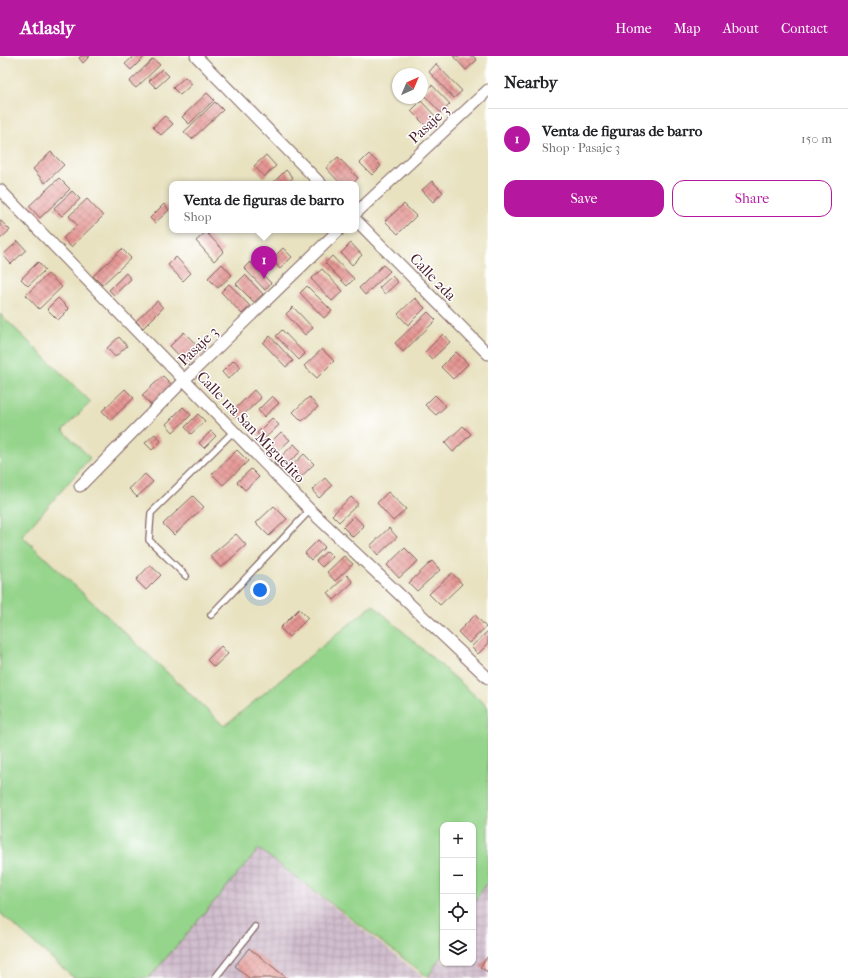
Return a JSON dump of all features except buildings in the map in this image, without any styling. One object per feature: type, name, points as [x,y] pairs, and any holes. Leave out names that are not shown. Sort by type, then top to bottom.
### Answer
[{"type":"street","points":[[196,56],[318,181]]},
{"type":"street","name":"Pasaje 3","points":[[359,210],[488,90]]},
{"type":"street","name":"Calle 1ra San Miguelito","points":[[0,190],[310,510],[488,678]]},
{"type":"street","name":"Calle 2da","points":[[359,223],[488,354]]},
{"type":"street","name":"Pasaje 3","points":[[80,486],[184,380],[336,233]]},
{"type":"lane","points":[[186,576],[149,540],[151,513],[234,431]]},
{"type":"lane","points":[[211,615],[310,510]]},
{"type":"lane","points":[[215,978],[255,927]]},
{"type":"shaded area","points":[[259,849],[425,978],[149,978]]},
{"type":"shaded area","points":[[488,880],[488,978],[429,978],[428,977],[440,958],[440,966],[476,966],[476,899]]},
{"type":"green space","points":[[0,314],[91,402],[63,430],[90,458],[22,536],[224,726],[373,605],[488,707],[488,880],[476,899],[476,822],[440,822],[440,958],[428,977],[259,849],[149,978],[74,978],[0,913]]},
{"type":"place","name":"Venta de figuras de barro","points":[[264,279]]}]
